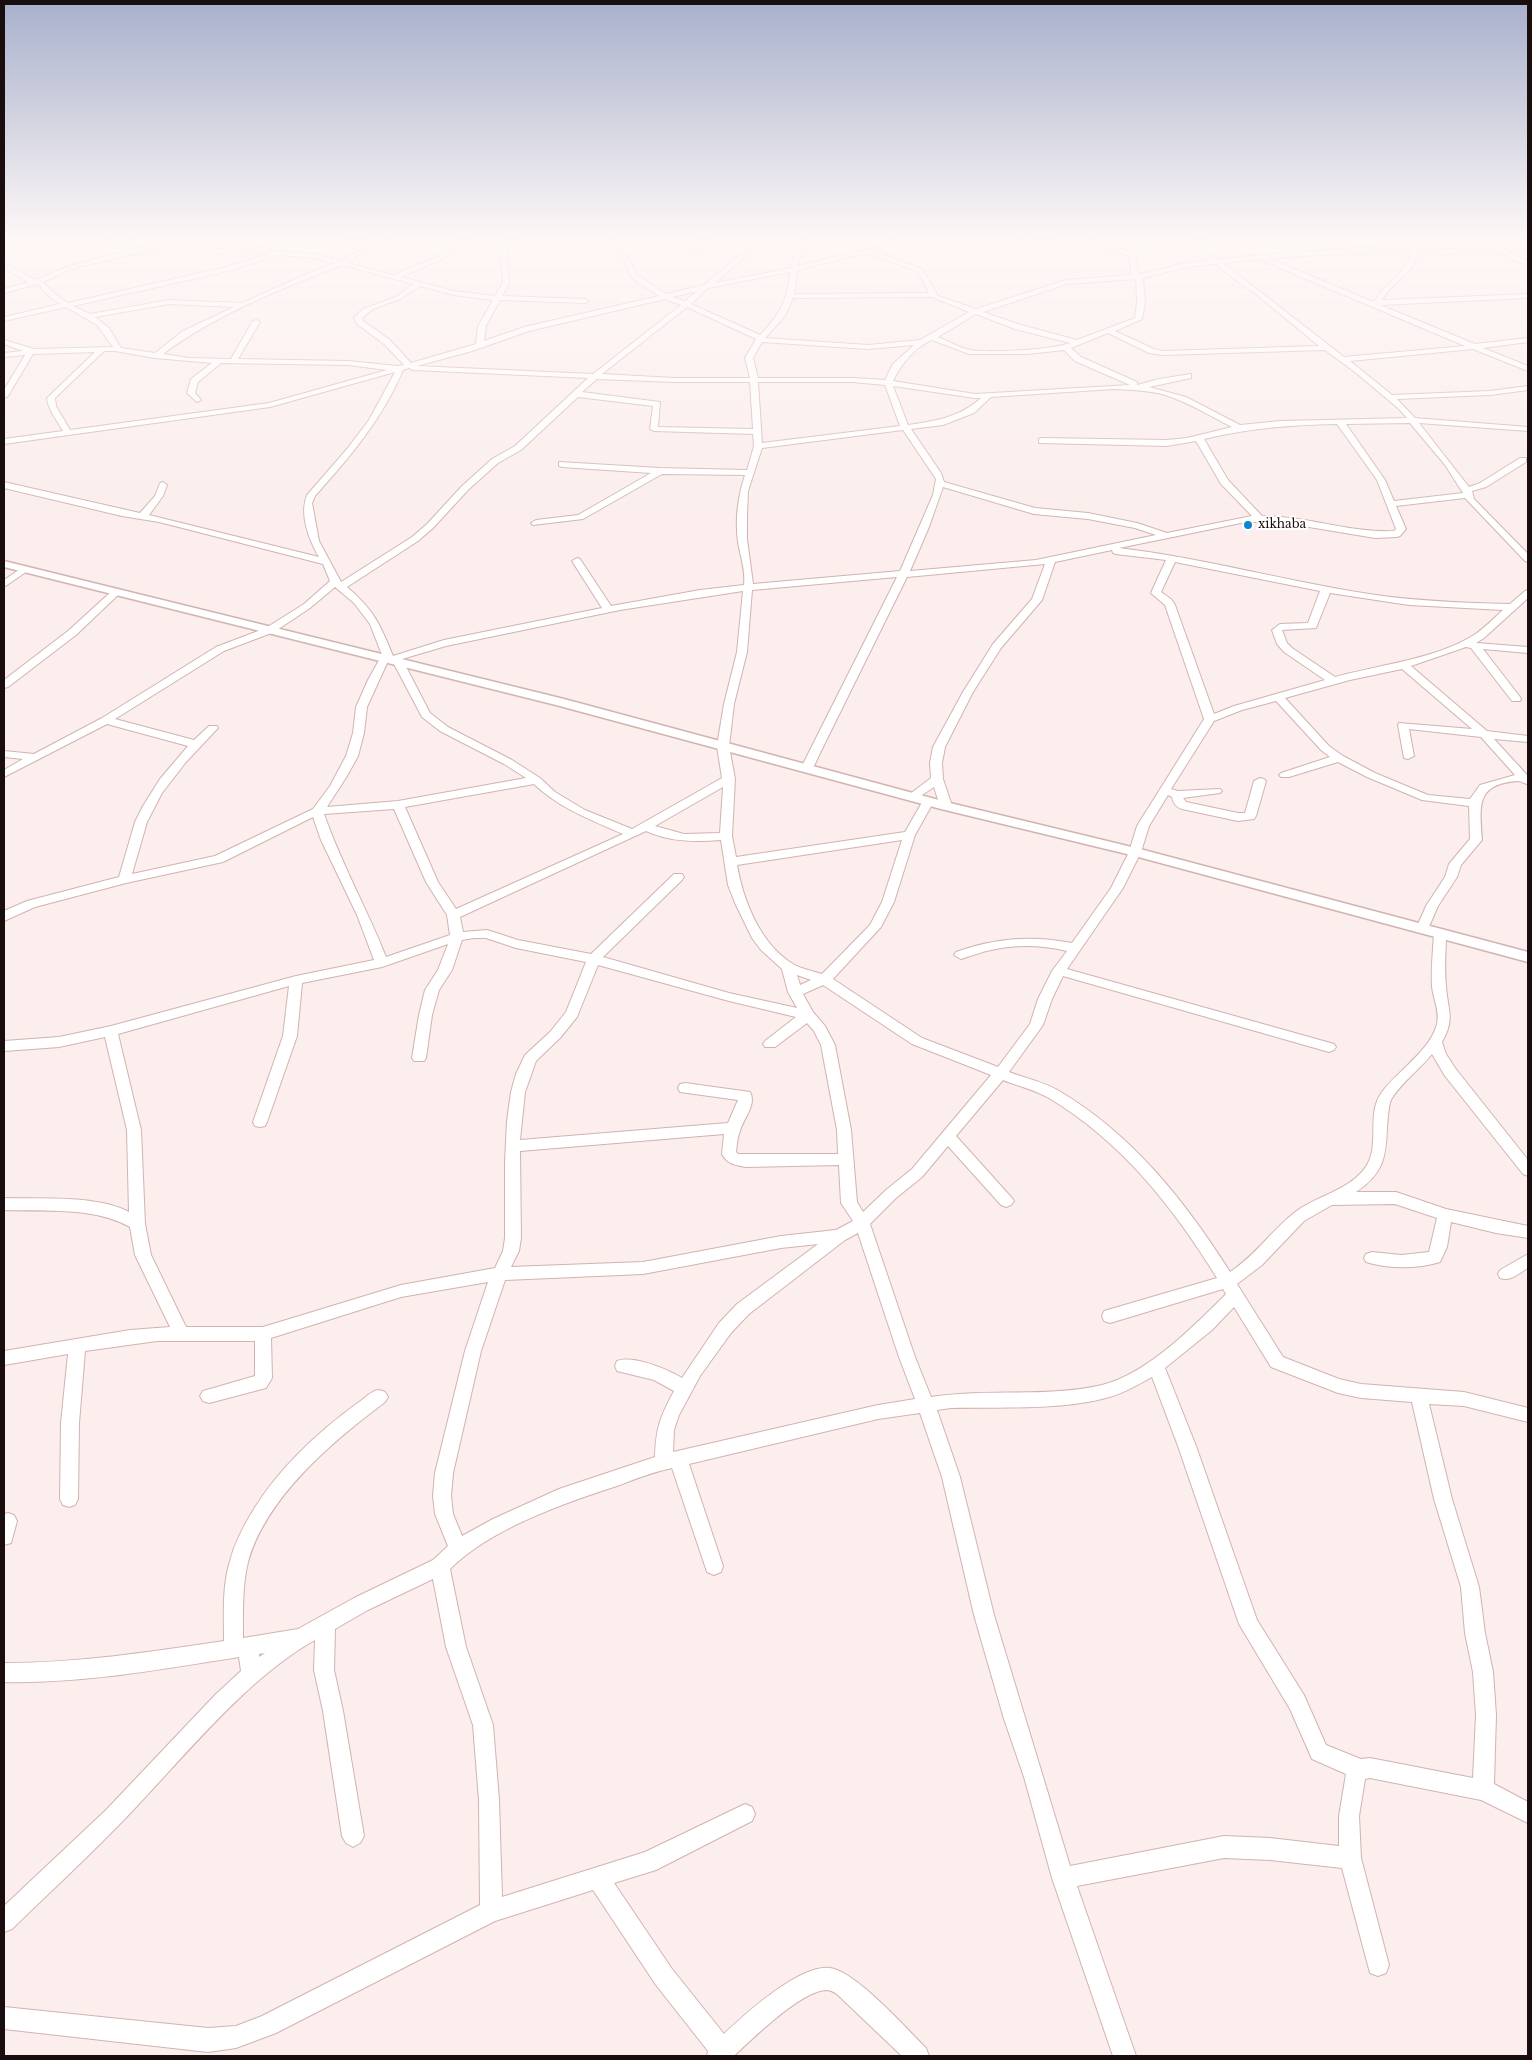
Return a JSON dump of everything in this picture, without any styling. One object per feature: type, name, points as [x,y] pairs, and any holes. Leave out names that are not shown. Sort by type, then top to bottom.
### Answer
[{"type":"street","points":[[110,335],[119,350]]},
{"type":"street","points":[[156,356],[184,335]]},
{"type":"street","points":[[233,361],[248,335]]},
{"type":"street","points":[[378,335],[387,342],[402,360],[405,367]]},
{"type":"street","points":[[480,345],[481,335]]},
{"type":"street","points":[[4,442],[270,405],[511,335]]},
{"type":"street","points":[[4,774],[106,720],[220,649],[270,630],[339,584],[415,539],[430,526],[464,488],[495,461],[518,448],[594,377],[647,335]]},
{"type":"street","points":[[753,335],[761,339],[868,347],[923,341],[935,335]]},
{"type":"street","points":[[765,335],[750,353],[749,358],[754,379],[758,446],[744,491],[742,539],[749,576],[744,605],[742,652],[729,704],[724,746],[729,779],[726,836],[734,885],[757,935],[766,947],[788,967],[824,980],[917,1040],[1053,1094],[1104,1130],[1139,1161],[1207,1249],[1261,1334],[1270,1353],[1282,1364],[1338,1386],[1361,1392],[1464,1399],[1528,1415]]},
{"type":"street","points":[[1049,335],[1075,342]]},
{"type":"street","points":[[932,337],[962,351],[973,353],[1027,352],[1065,347],[1093,335]]},
{"type":"street","points":[[1118,335],[1152,351],[1164,354],[1326,348]]},
{"type":"street","points":[[1310,335],[1344,359],[1391,397],[1413,420],[1448,463],[1480,510],[1528,559]]},
{"type":"street","points":[[1446,335],[1528,369]]},
{"type":"street","points":[[1344,359],[1475,347],[1528,340]]},
{"type":"street","points":[[807,768],[905,573],[936,501],[941,484],[940,479],[905,429],[896,410],[888,383],[896,366],[923,341]]},
{"type":"street","points":[[4,342],[31,351]]},
{"type":"street","points":[[1065,347],[1078,359],[1142,388],[1159,381],[1188,376]]},
{"type":"street","points":[[67,432],[60,415],[52,406],[51,398],[102,349]]},
{"type":"street","points":[[4,355],[31,351],[102,349],[119,350],[176,360],[348,363],[594,377],[684,380],[853,380],[987,397],[1104,387],[1142,388],[1167,393],[1183,399],[1239,428]]},
{"type":"street","points":[[4,396],[31,351]]},
{"type":"street","points":[[197,400],[191,393],[194,381],[219,361]]},
{"type":"street","points":[[405,367],[374,421],[352,450],[309,498],[312,537],[339,584],[367,612],[375,623],[391,659],[426,715],[444,729],[508,762],[536,780],[551,794],[581,812],[633,834]]},
{"type":"street","points":[[1391,397],[1490,393],[1528,388]]},
{"type":"street","points":[[576,394],[657,404],[654,429],[758,432]]},
{"type":"street","points":[[758,446],[905,429],[940,423],[964,415],[987,397]]},
{"type":"street","points":[[1042,441],[1150,444],[1181,442],[1239,428],[1282,424],[1413,420],[1528,430]]},
{"type":"street","points":[[317,811],[350,761],[358,737],[359,715],[362,703],[391,659],[444,643],[608,609],[748,587],[1051,561],[1240,520],[1279,518],[1375,535],[1391,536],[1400,533],[1401,528],[1381,480],[1340,422]]},
{"type":"street","points":[[1200,438],[1209,459],[1232,494],[1259,518]]},
{"type":"street","points":[[1391,504],[1467,493],[1523,460]]},
{"type":"street","points":[[562,464],[660,471],[750,473]]},
{"type":"street","points":[[536,523],[580,517],[660,471]]},
{"type":"street","points":[[941,484],[1034,511],[1097,518],[1137,526],[1166,536]]},
{"type":"street","points":[[4,485],[122,514],[143,516],[327,562]]},
{"type":"street","points":[[143,516],[158,496],[163,485]]},
{"type":"street","points":[[1124,545],[1134,553]]},
{"type":"street","points":[[1105,550],[1172,558],[1326,589],[1410,602],[1511,607]]},
{"type":"street","points":[[1172,558],[1156,593],[1168,601],[1170,605],[1210,719]]},
{"type":"street","points":[[577,561],[608,609]]},
{"type":"street","points":[[946,806],[937,779],[936,763],[938,748],[955,714],[997,646],[1037,600],[1051,561]]},
{"type":"street","points":[[4,564],[391,659],[946,806],[1135,852],[1528,957]]},
{"type":"street","points":[[4,584],[23,570]]},
{"type":"street","points":[[1326,589],[1312,626],[1280,627],[1276,630],[1282,644],[1288,650],[1334,681]]},
{"type":"street","points":[[4,686],[72,632],[116,592]]},
{"type":"street","points":[[1471,645],[1528,593]]},
{"type":"street","points":[[1471,645],[1516,699]]},
{"type":"street","points":[[714,1566],[671,1460],[665,1430],[684,1389],[725,1328],[743,1309],[840,1236],[862,1223],[891,1194],[917,1173],[1000,1074],[1036,1025],[1045,999],[1059,972],[1116,888],[1135,852],[1144,826],[1164,790],[1210,719],[1238,708],[1334,681],[1404,665],[1471,645],[1528,650]]},
{"type":"street","points":[[1404,665],[1484,734],[1525,780]]},
{"type":"street","points":[[1279,698],[1325,748],[1339,758],[1371,775],[1426,798],[1474,803]]},
{"type":"street","points":[[106,720],[195,744]]},
{"type":"street","points":[[1408,756],[1403,725],[1528,739]]},
{"type":"street","points":[[125,878],[127,862],[146,813],[162,783],[195,744],[213,728]]},
{"type":"street","points":[[4,754],[35,757]]},
{"type":"street","points":[[1285,775],[1339,758]]},
{"type":"street","points":[[453,915],[633,834],[729,779]]},
{"type":"street","points":[[912,797],[937,779]]},
{"type":"street","points":[[4,917],[12,911],[31,904],[125,878],[219,859],[317,811],[398,805],[434,796],[536,780]]},
{"type":"street","points":[[1422,929],[1432,906],[1452,877],[1455,864],[1476,840],[1475,796],[1481,788],[1492,783],[1525,780]]},
{"type":"street","points":[[1177,795],[1178,801],[1182,805],[1246,817],[1250,816],[1260,781]]},
{"type":"street","points":[[1164,790],[1177,795],[1216,791]]},
{"type":"street","points":[[795,992],[824,980],[847,958],[882,916],[909,835],[928,801]]},
{"type":"street","points":[[398,805],[432,882],[458,924],[457,937],[444,971],[433,987],[425,1016],[419,1058]]},
{"type":"street","points":[[317,811],[327,840],[364,914],[382,963]]},
{"type":"street","points":[[644,826],[664,836],[685,838],[726,836]]},
{"type":"street","points":[[730,862],[909,835]]},
{"type":"street","points":[[458,1548],[444,1514],[442,1496],[444,1473],[473,1351],[499,1274],[511,1252],[513,1238],[513,1146],[518,1092],[523,1074],[530,1058],[555,1034],[572,1014],[594,959],[678,878]]},
{"type":"street","points":[[4,1046],[59,1042],[110,1031],[296,980],[382,963],[457,937],[487,934],[516,944],[594,959],[730,997],[808,1015]]},
{"type":"street","points":[[4,1921],[107,1823],[250,1675],[300,1638],[361,1604],[440,1566],[458,1548],[499,1525],[565,1495],[671,1460],[878,1412],[951,1401],[1054,1398],[1102,1392],[1127,1383],[1156,1366],[1206,1325],[1241,1275],[1301,1216],[1332,1199],[1369,1173],[1375,1163],[1379,1147],[1384,1098],[1435,1042],[1443,1028],[1444,1017],[1439,988],[1440,934]]},
{"type":"street","points":[[961,955],[1001,942],[1029,941],[1074,948]]},
{"type":"street","points":[[788,967],[795,992],[808,1015],[820,1029],[828,1045],[844,1130],[849,1204],[862,1223],[907,1357],[951,1477],[984,1615],[1062,1878],[1124,2056]]},
{"type":"street","points":[[1059,972],[1329,1047]]},
{"type":"street","points":[[260,1122],[290,1036],[296,980]]},
{"type":"street","points":[[770,1044],[808,1015]]},
{"type":"street","points":[[110,1031],[134,1130],[137,1224],[143,1255],[182,1335]]},
{"type":"street","points":[[1435,1042],[1439,1054],[1450,1072],[1528,1170]]},
{"type":"street","points":[[685,1088],[745,1096],[746,1102],[733,1128],[729,1154],[734,1159],[746,1161],[846,1159]]},
{"type":"street","points":[[513,1146],[733,1128]]},
{"type":"street","points":[[948,1137],[1006,1201]]},
{"type":"street","points":[[1332,1199],[1396,1198],[1444,1215],[1528,1232]]},
{"type":"street","points":[[4,1204],[86,1207],[117,1213],[137,1224]]},
{"type":"street","points":[[1372,1258],[1401,1261],[1434,1258],[1439,1247],[1444,1215]]},
{"type":"street","points":[[4,1358],[130,1336],[262,1334],[401,1291],[499,1274],[643,1268],[781,1242],[840,1236]]},
{"type":"street","points":[[1506,1274],[1528,1260]]},
{"type":"street","points":[[1110,1316],[1231,1289]]},
{"type":"street","points":[[209,1396],[260,1383],[264,1378],[262,1334]]},
{"type":"street","points":[[69,1498],[70,1423],[77,1346]]},
{"type":"street","points":[[623,1366],[660,1374],[673,1379],[684,1389]]},
{"type":"street","points":[[1156,1366],[1187,1446],[1250,1624],[1297,1702],[1319,1752],[1361,1769],[1370,1768],[1483,1790],[1528,1813]]},
{"type":"street","points":[[1419,1396],[1443,1499],[1470,1587],[1475,1633],[1483,1672],[1486,1715],[1483,1790]]},
{"type":"street","points":[[250,1675],[240,1648],[239,1562],[247,1539],[272,1500],[304,1460],[349,1419],[379,1397]]},
{"type":"street","points":[[440,1566],[456,1647],[483,1725],[489,1800],[491,1911]]},
{"type":"street","points":[[325,1624],[324,1670],[334,1711],[353,1836]]},
{"type":"street","points":[[4,1672],[32,1673],[80,1669],[240,1648],[300,1638]]},
{"type":"street","points":[[1361,1769],[1356,1774],[1353,1784],[1349,1816],[1350,1858],[1378,1965]]},
{"type":"street","points":[[4,2018],[208,2040],[236,2037],[268,2024],[491,1911],[648,1862],[745,1814]]},
{"type":"street","points":[[1062,1878],[1224,1847],[1270,1849],[1350,1858]]},
{"type":"street","points":[[598,1878],[664,1977],[721,2054],[788,1995],[810,1982],[825,1978],[838,1981],[843,1985],[918,2056]]},
{"type":"place","name":"xikhaba","points":[[1248,525]]}]
